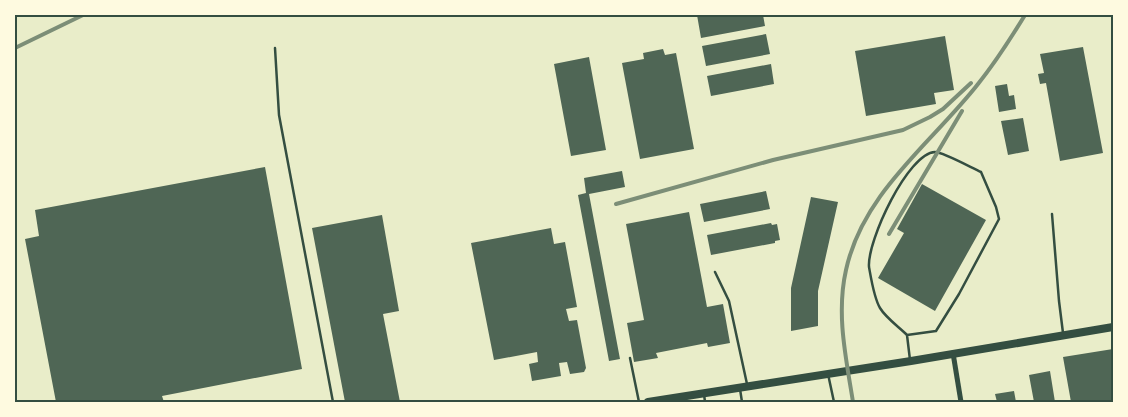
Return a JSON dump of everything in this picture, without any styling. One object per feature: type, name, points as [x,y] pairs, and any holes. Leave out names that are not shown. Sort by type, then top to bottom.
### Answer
[{"type":"main road","points":[[648,402],[1113,327]]},
{"type":"street","points":[[953,353],[961,402]]},
{"type":"lane","points":[[274,48],[279,114],[333,402]]},
{"type":"lane","points":[[907,335],[936,331],[960,294],[999,219],[981,172],[936,152],[926,154],[920,160],[904,178],[886,207],[874,237],[869,264],[880,308],[907,335],[911,361]]},
{"type":"lane","points":[[1052,214],[1063,335]]},
{"type":"lane","points":[[714,272],[729,302],[744,387],[742,402]]},
{"type":"lane","points":[[630,358],[639,402]]},
{"type":"lane","points":[[828,373],[834,402]]},
{"type":"lane","points":[[704,393],[706,402]]},
{"type":"building","points":[[697,15],[763,15],[765,26],[701,38]]},
{"type":"building","points":[[766,34],[770,54],[706,66],[702,46]]},
{"type":"building","points":[[945,36],[954,90],[934,93],[936,104],[866,116],[855,51]]},
{"type":"building","points":[[1083,47],[1103,153],[1060,161],[1046,83],[1040,84],[1038,74],[1044,73],[1040,54]]},
{"type":"building","points":[[663,49],[665,55],[676,53],[694,149],[640,159],[622,63],[644,59],[643,53]]},
{"type":"building","points":[[589,57],[606,150],[571,156],[554,64]]},
{"type":"building","points":[[771,64],[774,84],[711,96],[707,76]]},
{"type":"building","points":[[1007,84],[1009,96],[1014,95],[1016,109],[999,112],[995,86]]},
{"type":"building","points":[[1023,118],[1029,151],[1008,155],[1001,121]]},
{"type":"building","points":[[265,167],[302,369],[162,396],[164,402],[56,402],[25,239],[39,236],[35,210]]},
{"type":"building","points":[[622,171],[625,187],[589,194],[620,359],[609,361],[578,195],[586,193],[584,178]]},
{"type":"building","points":[[922,184],[986,220],[935,311],[878,278],[904,233],[897,229]]},
{"type":"building","points":[[766,191],[770,209],[704,222],[700,204]]},
{"type":"building","points":[[811,197],[838,202],[818,291],[818,326],[791,331],[791,288]]},
{"type":"building","points":[[689,212],[707,307],[723,304],[730,343],[708,347],[707,343],[656,353],[658,358],[634,362],[627,323],[644,320],[626,224]]},
{"type":"building","points":[[382,215],[399,311],[383,314],[400,402],[345,402],[312,228]]},
{"type":"building","points":[[771,223],[772,225],[777,224],[780,240],[775,241],[775,243],[711,255],[707,235]]},
{"type":"building","points":[[551,228],[554,244],[565,242],[577,307],[566,309],[569,321],[577,320],[586,368],[584,372],[570,374],[567,362],[559,363],[561,376],[532,381],[529,364],[538,362],[537,352],[494,360],[471,243]]},
{"type":"building","points":[[1113,349],[1113,402],[1071,402],[1063,357]]},
{"type":"building","points":[[1050,371],[1055,402],[1034,402],[1029,375]]},
{"type":"building","points":[[1014,391],[1016,402],[997,402],[995,394]]},
{"type":"railway","points":[[15,48],[83,15]]},
{"type":"railway","points":[[853,402],[843,336],[842,303],[846,270],[855,242],[867,216],[883,193],[991,68],[1025,15]]},
{"type":"railway","points":[[616,204],[773,160],[903,130],[943,109],[971,83]]},
{"type":"railway","points":[[889,234],[962,111]]}]
